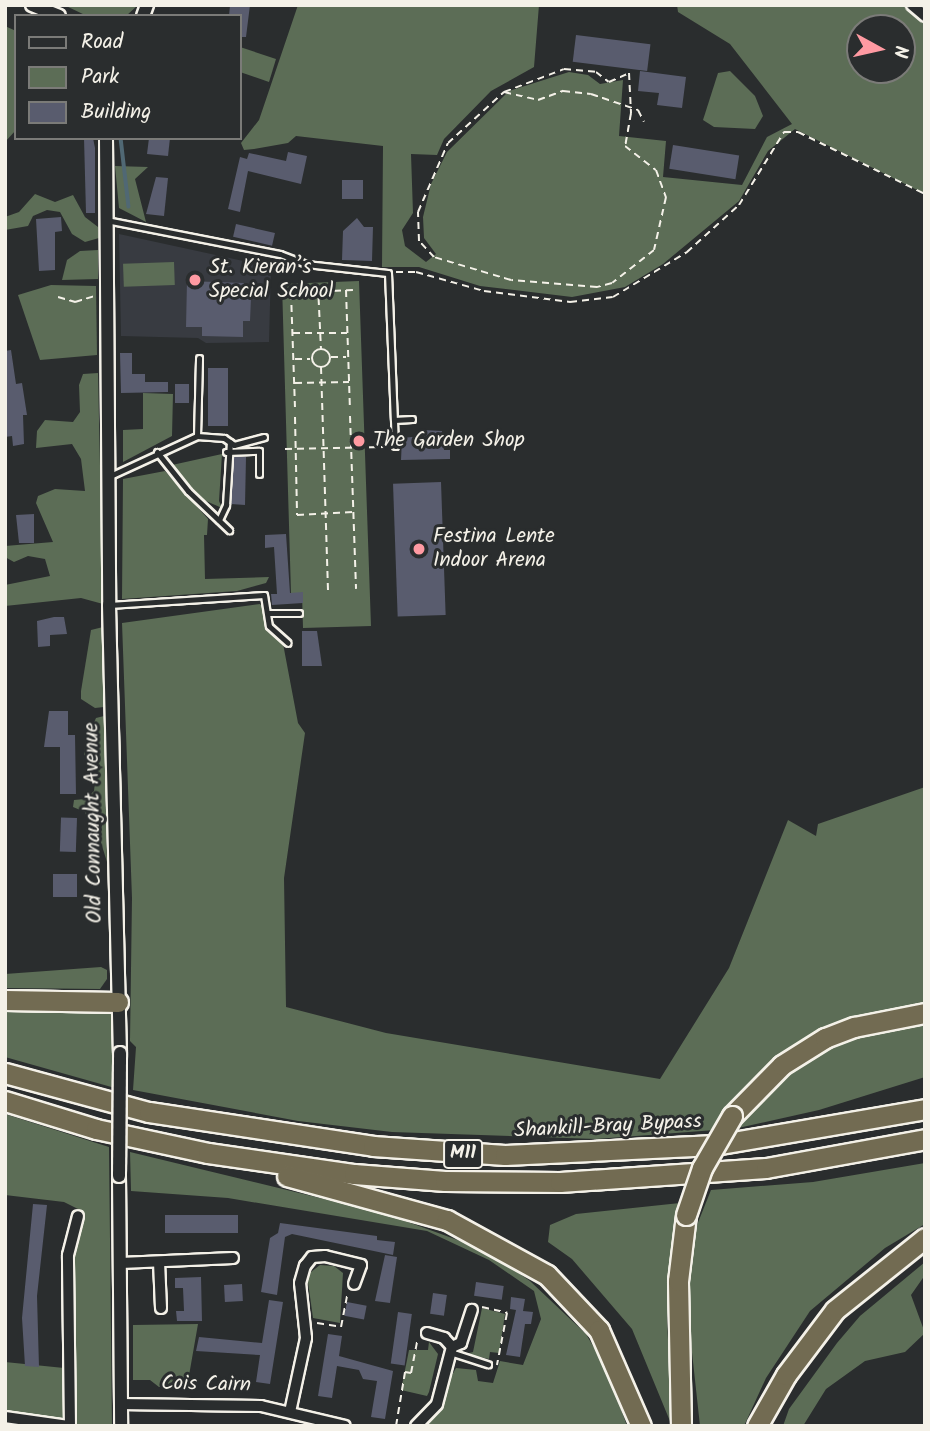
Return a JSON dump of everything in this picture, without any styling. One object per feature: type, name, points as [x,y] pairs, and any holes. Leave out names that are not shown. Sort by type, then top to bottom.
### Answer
[{"type":"highway","points":[[5,1000],[118,1002]]},
{"type":"highway","points":[[681,1426],[678,1282],[686,1215],[702,1168],[732,1116],[782,1065],[825,1038],[854,1027],[925,1013]]},
{"type":"highway","name":"Shankill-Bray Bypass","points":[[5,1073],[149,1112],[373,1146],[505,1155],[715,1145],[925,1109]]},
{"type":"highway","name":"M11","points":[[5,1101],[96,1129],[208,1153],[354,1174],[560,1182],[766,1168],[925,1139]]},
{"type":"highway","points":[[208,1153],[447,1220],[514,1253],[571,1297],[599,1331],[641,1426]]},
{"type":"highway","points":[[757,1426],[786,1375],[835,1311],[925,1238]]},
{"type":"street","points":[[912,5],[925,16]]},
{"type":"street","points":[[38,7],[55,14]]},
{"type":"street","name":"Old Connaught Avenue","points":[[106,140],[108,605],[120,1053],[121,1426]]},
{"type":"street","points":[[5,1417],[69,1426],[68,1255],[78,1216]]},
{"type":"street","points":[[290,1412],[306,1322],[300,1283],[312,1257],[361,1265],[355,1284]]},
{"type":"street","points":[[121,1263],[233,1258]]},
{"type":"street","points":[[159,1262],[161,1308]]},
{"type":"street","points":[[416,1426],[437,1404],[451,1349],[461,1343],[471,1310]]},
{"type":"street","points":[[427,1333],[444,1338],[451,1349]]},
{"type":"street","name":"Cois Cairn","points":[[120,1404],[226,1403],[290,1412],[345,1426]]},
{"type":"lane","points":[[106,220],[281,254],[306,264],[388,273],[395,446]]},
{"type":"lane","points":[[197,436],[198,358]]},
{"type":"lane","points":[[394,420],[412,419]]},
{"type":"lane","points":[[107,477],[197,436],[234,445],[264,437]]},
{"type":"lane","points":[[219,520],[226,505],[226,452],[230,442]]},
{"type":"lane","points":[[226,452],[259,451],[259,474]]},
{"type":"lane","points":[[158,452],[188,491],[229,530]]},
{"type":"lane","points":[[108,605],[264,595],[273,634],[288,643]]},
{"type":"lane","points":[[269,613],[299,613]]},
{"type":"lane","points":[[451,1349],[488,1364]]},
{"type":"path","points":[[564,68],[596,72],[609,82],[629,73],[627,105],[631,113],[625,146],[649,164],[664,184],[659,242],[612,283],[550,285],[468,270],[434,257],[419,241],[418,212],[439,157],[453,138],[504,92],[564,68]]},
{"type":"path","points":[[504,92],[538,100],[576,91],[638,110],[644,122]]},
{"type":"path","points":[[388,273],[416,272],[484,291],[570,302],[612,297],[687,252],[739,205],[783,132],[798,132],[925,194]]},
{"type":"path","points":[[318,286],[321,349],[330,358]]},
{"type":"path","points":[[346,290],[350,409]]},
{"type":"path","points":[[286,293],[352,290]]},
{"type":"path","points":[[291,293],[295,407]]},
{"type":"path","points":[[58,297],[75,302],[106,295]]},
{"type":"path","points":[[292,333],[348,333]]},
{"type":"path","points":[[312,359],[321,349]]},
{"type":"path","points":[[328,591],[321,367],[330,358],[348,357]]},
{"type":"path","points":[[293,359],[312,359],[321,367]]},
{"type":"path","points":[[294,383],[349,382]]},
{"type":"path","points":[[350,416],[356,589]]},
{"type":"path","points":[[295,417],[298,514],[353,512]]},
{"type":"path","points":[[285,449],[395,446]]},
{"type":"path","points":[[306,1322],[341,1327],[347,1293],[355,1284]]},
{"type":"path","points":[[471,1310],[482,1307],[507,1313],[498,1365],[488,1364]]},
{"type":"path","points":[[396,1426],[405,1372],[411,1373],[416,1341],[427,1333]]},
{"type":"shaded area","name":"St. Kieran’s Special School","points":[[119,234],[271,267],[269,342],[206,343],[198,338],[121,336]]},
{"type":"green space","points":[[64,5],[138,5],[128,14],[83,14]]},
{"type":"green space","points":[[298,5],[539,5],[534,67],[491,91],[444,139],[437,155],[411,154],[413,213],[402,230],[405,246],[426,262],[436,254],[424,238],[423,217],[431,184],[447,152],[509,91],[569,72],[588,75],[600,84],[623,80],[619,136],[666,141],[663,177],[742,185],[767,137],[792,124],[730,44],[678,12],[677,5],[918,5],[925,11],[925,194],[795,129],[768,151],[739,201],[663,264],[625,287],[572,297],[480,286],[419,267],[382,267],[383,146],[296,136],[288,143],[254,149],[244,150],[241,143],[259,120]]},
{"type":"green space","points":[[5,26],[14,30],[14,132],[5,142]]},
{"type":"green space","points":[[242,48],[276,59],[269,82],[242,73]]},
{"type":"green space","points":[[730,71],[755,96],[763,116],[755,129],[714,127],[703,120],[718,73]]},
{"type":"green space","points":[[115,166],[148,167],[135,179],[146,222],[119,208]]},
{"type":"green space","points":[[35,194],[55,202],[73,195],[85,217],[98,227],[99,238],[85,242],[72,234],[60,212],[47,210],[33,216],[28,226],[5,230],[5,217],[19,212]]},
{"type":"green space","points":[[98,250],[98,279],[62,280],[67,260],[80,251]]},
{"type":"green space","points":[[174,262],[175,285],[124,287],[123,264]]},
{"type":"green space","points":[[359,281],[371,626],[303,628],[302,594],[291,594],[282,284]]},
{"type":"green space","points":[[51,285],[96,286],[97,355],[40,360],[18,295]]},
{"type":"green space","points":[[98,373],[103,604],[81,598],[5,606],[5,585],[50,576],[45,559],[28,556],[14,562],[5,557],[5,546],[53,542],[36,503],[38,496],[55,489],[85,491],[81,459],[72,444],[36,448],[37,431],[45,420],[73,422],[80,412],[79,385],[83,374]]},
{"type":"green space","points":[[143,393],[173,394],[172,436],[123,462],[123,430],[143,429]]},
{"type":"green space","points":[[222,454],[219,501],[222,508],[199,498],[172,465]]},
{"type":"green space","points":[[165,471],[208,519],[207,535],[204,535],[205,579],[269,577],[266,583],[237,591],[122,599],[123,479]]},
{"type":"green space","points":[[260,604],[281,633],[298,723],[305,733],[284,878],[286,1007],[386,1033],[660,1079],[729,968],[788,820],[816,836],[818,824],[925,787],[925,1006],[794,1047],[757,1075],[715,1130],[596,1139],[392,1132],[298,1121],[133,1090],[136,1047],[130,1041],[132,898],[122,623]]},
{"type":"green space","points":[[103,627],[104,707],[95,708],[81,699],[81,691],[91,630]]},
{"type":"green space","points":[[104,716],[107,862],[98,833],[90,827],[85,812],[73,807],[74,800],[85,799],[94,791],[97,763],[84,755],[86,740],[96,718]]},
{"type":"green space","points":[[101,967],[107,970],[107,979],[100,989],[5,988],[5,974]]},
{"type":"green space","points":[[5,1007],[116,1008],[115,1088],[5,1057]]},
{"type":"green space","points":[[925,1019],[925,1077],[819,1110],[738,1128],[760,1097],[817,1055],[865,1033]]},
{"type":"green space","points":[[5,1114],[109,1147],[112,1426],[73,1426],[68,1321],[75,1235],[81,1230],[84,1212],[64,1202],[5,1195]]},
{"type":"green space","points":[[130,1152],[386,1214],[485,1250],[530,1281],[586,1334],[607,1370],[627,1426],[423,1426],[456,1368],[476,1370],[478,1381],[493,1383],[500,1361],[523,1365],[541,1319],[534,1291],[489,1260],[427,1231],[228,1198],[131,1191]]},
{"type":"green space","points":[[925,1163],[925,1224],[885,1248],[810,1311],[766,1378],[744,1426],[700,1426],[689,1325],[690,1266],[697,1225],[711,1190],[813,1182]]},
{"type":"green space","points":[[680,1203],[667,1318],[672,1426],[632,1329],[572,1259],[548,1242],[550,1225],[576,1214]]},
{"type":"green space","points":[[925,1262],[925,1275],[911,1295],[925,1333],[905,1352],[865,1361],[826,1389],[803,1426],[783,1426],[789,1409],[860,1316]]},
{"type":"green space","points":[[320,1265],[334,1266],[343,1273],[340,1323],[313,1318],[307,1275]]},
{"type":"green space","points":[[482,1308],[505,1314],[499,1353],[490,1352],[489,1359],[466,1354],[473,1352]]},
{"type":"green space","points":[[198,1324],[187,1387],[159,1387],[150,1380],[133,1380],[133,1325]]},
{"type":"green space","points":[[429,1342],[438,1354],[427,1396],[401,1390],[409,1350],[428,1350]]},
{"type":"green space","points":[[5,1362],[64,1368],[65,1418],[58,1421],[5,1414]]},
{"type":"building","points":[[230,5],[250,5],[246,37],[242,37],[242,14],[229,14]]},
{"type":"building","points":[[576,35],[650,44],[647,71],[573,62]]},
{"type":"building","points":[[640,71],[686,77],[682,108],[657,105],[659,93],[638,91]]},
{"type":"building","points":[[84,140],[93,140],[95,213],[86,213]]},
{"type":"building","points":[[149,140],[170,140],[168,156],[147,154]]},
{"type":"building","points":[[673,145],[739,155],[735,179],[669,169]]},
{"type":"building","points":[[288,152],[307,156],[301,184],[248,171],[240,212],[228,209],[240,157],[247,159],[249,153],[286,161]]},
{"type":"building","points":[[156,177],[168,178],[164,216],[146,214]]},
{"type":"building","points":[[342,180],[363,180],[363,199],[342,199]]},
{"type":"building","points":[[61,217],[62,231],[55,232],[55,270],[39,271],[36,219]]},
{"type":"building","points":[[357,218],[364,227],[373,227],[372,261],[342,260],[343,231]]},
{"type":"building","points":[[236,224],[275,233],[272,246],[233,237]]},
{"type":"building","points":[[187,281],[244,283],[243,298],[251,298],[250,321],[243,321],[243,337],[202,336],[202,327],[186,327]]},
{"type":"building","points":[[11,350],[16,384],[22,383],[27,415],[23,415],[24,444],[13,446],[12,436],[5,437],[5,351]]},
{"type":"building","points":[[120,353],[132,353],[132,374],[145,374],[145,382],[168,382],[168,392],[121,393]]},
{"type":"building","points":[[208,368],[228,368],[228,426],[208,426]]},
{"type":"building","points":[[175,384],[189,384],[189,403],[175,403]]},
{"type":"building","points":[[422,430],[442,431],[444,450],[450,450],[450,459],[401,460],[402,438],[422,436]]},
{"type":"building","points":[[234,457],[246,457],[245,505],[231,504]]},
{"type":"building","name":"Festina Lente Indoor Arena","points":[[441,482],[446,615],[398,617],[393,484]]},
{"type":"building","points":[[34,514],[34,543],[19,543],[16,515]]},
{"type":"building","points":[[286,534],[290,593],[303,592],[303,603],[272,605],[271,594],[277,594],[274,547],[265,548],[265,535]]},
{"type":"building","points":[[64,617],[67,634],[50,635],[50,646],[38,647],[37,621]]},
{"type":"building","points":[[302,631],[317,631],[322,666],[302,666]]},
{"type":"building","points":[[49,711],[68,711],[68,735],[75,735],[76,794],[60,794],[60,747],[44,747]]},
{"type":"building","points":[[61,817],[77,818],[76,852],[60,851]]},
{"type":"building","points":[[53,874],[77,874],[77,897],[53,897]]},
{"type":"building","points":[[33,1204],[47,1205],[37,1296],[39,1367],[25,1366],[22,1318]]},
{"type":"building","points":[[165,1215],[238,1215],[238,1233],[165,1233]]},
{"type":"building","points":[[280,1223],[377,1236],[377,1240],[395,1242],[393,1255],[292,1234],[285,1237],[277,1295],[261,1292],[270,1238],[278,1233]]},
{"type":"building","points":[[385,1255],[397,1257],[390,1303],[375,1301]]},
{"type":"building","points":[[201,1277],[202,1321],[177,1321],[176,1311],[184,1311],[183,1288],[175,1288],[175,1278]]},
{"type":"building","points":[[476,1282],[504,1286],[502,1300],[474,1296]]},
{"type":"building","points":[[242,1284],[243,1301],[225,1302],[224,1285]]},
{"type":"building","points":[[433,1293],[447,1295],[444,1316],[430,1314]]},
{"type":"building","points":[[511,1297],[525,1299],[523,1311],[533,1312],[531,1324],[525,1324],[520,1357],[506,1355],[516,1310],[510,1309]]},
{"type":"building","points":[[269,1300],[283,1302],[270,1384],[256,1382],[260,1355],[196,1351],[199,1337],[262,1343]]},
{"type":"building","points":[[347,1302],[367,1306],[364,1320],[344,1316]]},
{"type":"building","points":[[398,1312],[412,1314],[405,1365],[391,1363]]},
{"type":"building","points":[[328,1334],[342,1336],[339,1356],[393,1371],[385,1419],[371,1417],[377,1381],[363,1379],[359,1370],[337,1366],[332,1398],[318,1396]]},
{"type":"waterway","points":[[121,140],[129,207]]},
{"type":"place","name":"St. Kieran’s Special School","points":[[195,280]]},
{"type":"place","name":"The Garden Shop","points":[[359,441]]},
{"type":"place","name":"Festina Lente Indoor Arena","points":[[419,549]]}]
